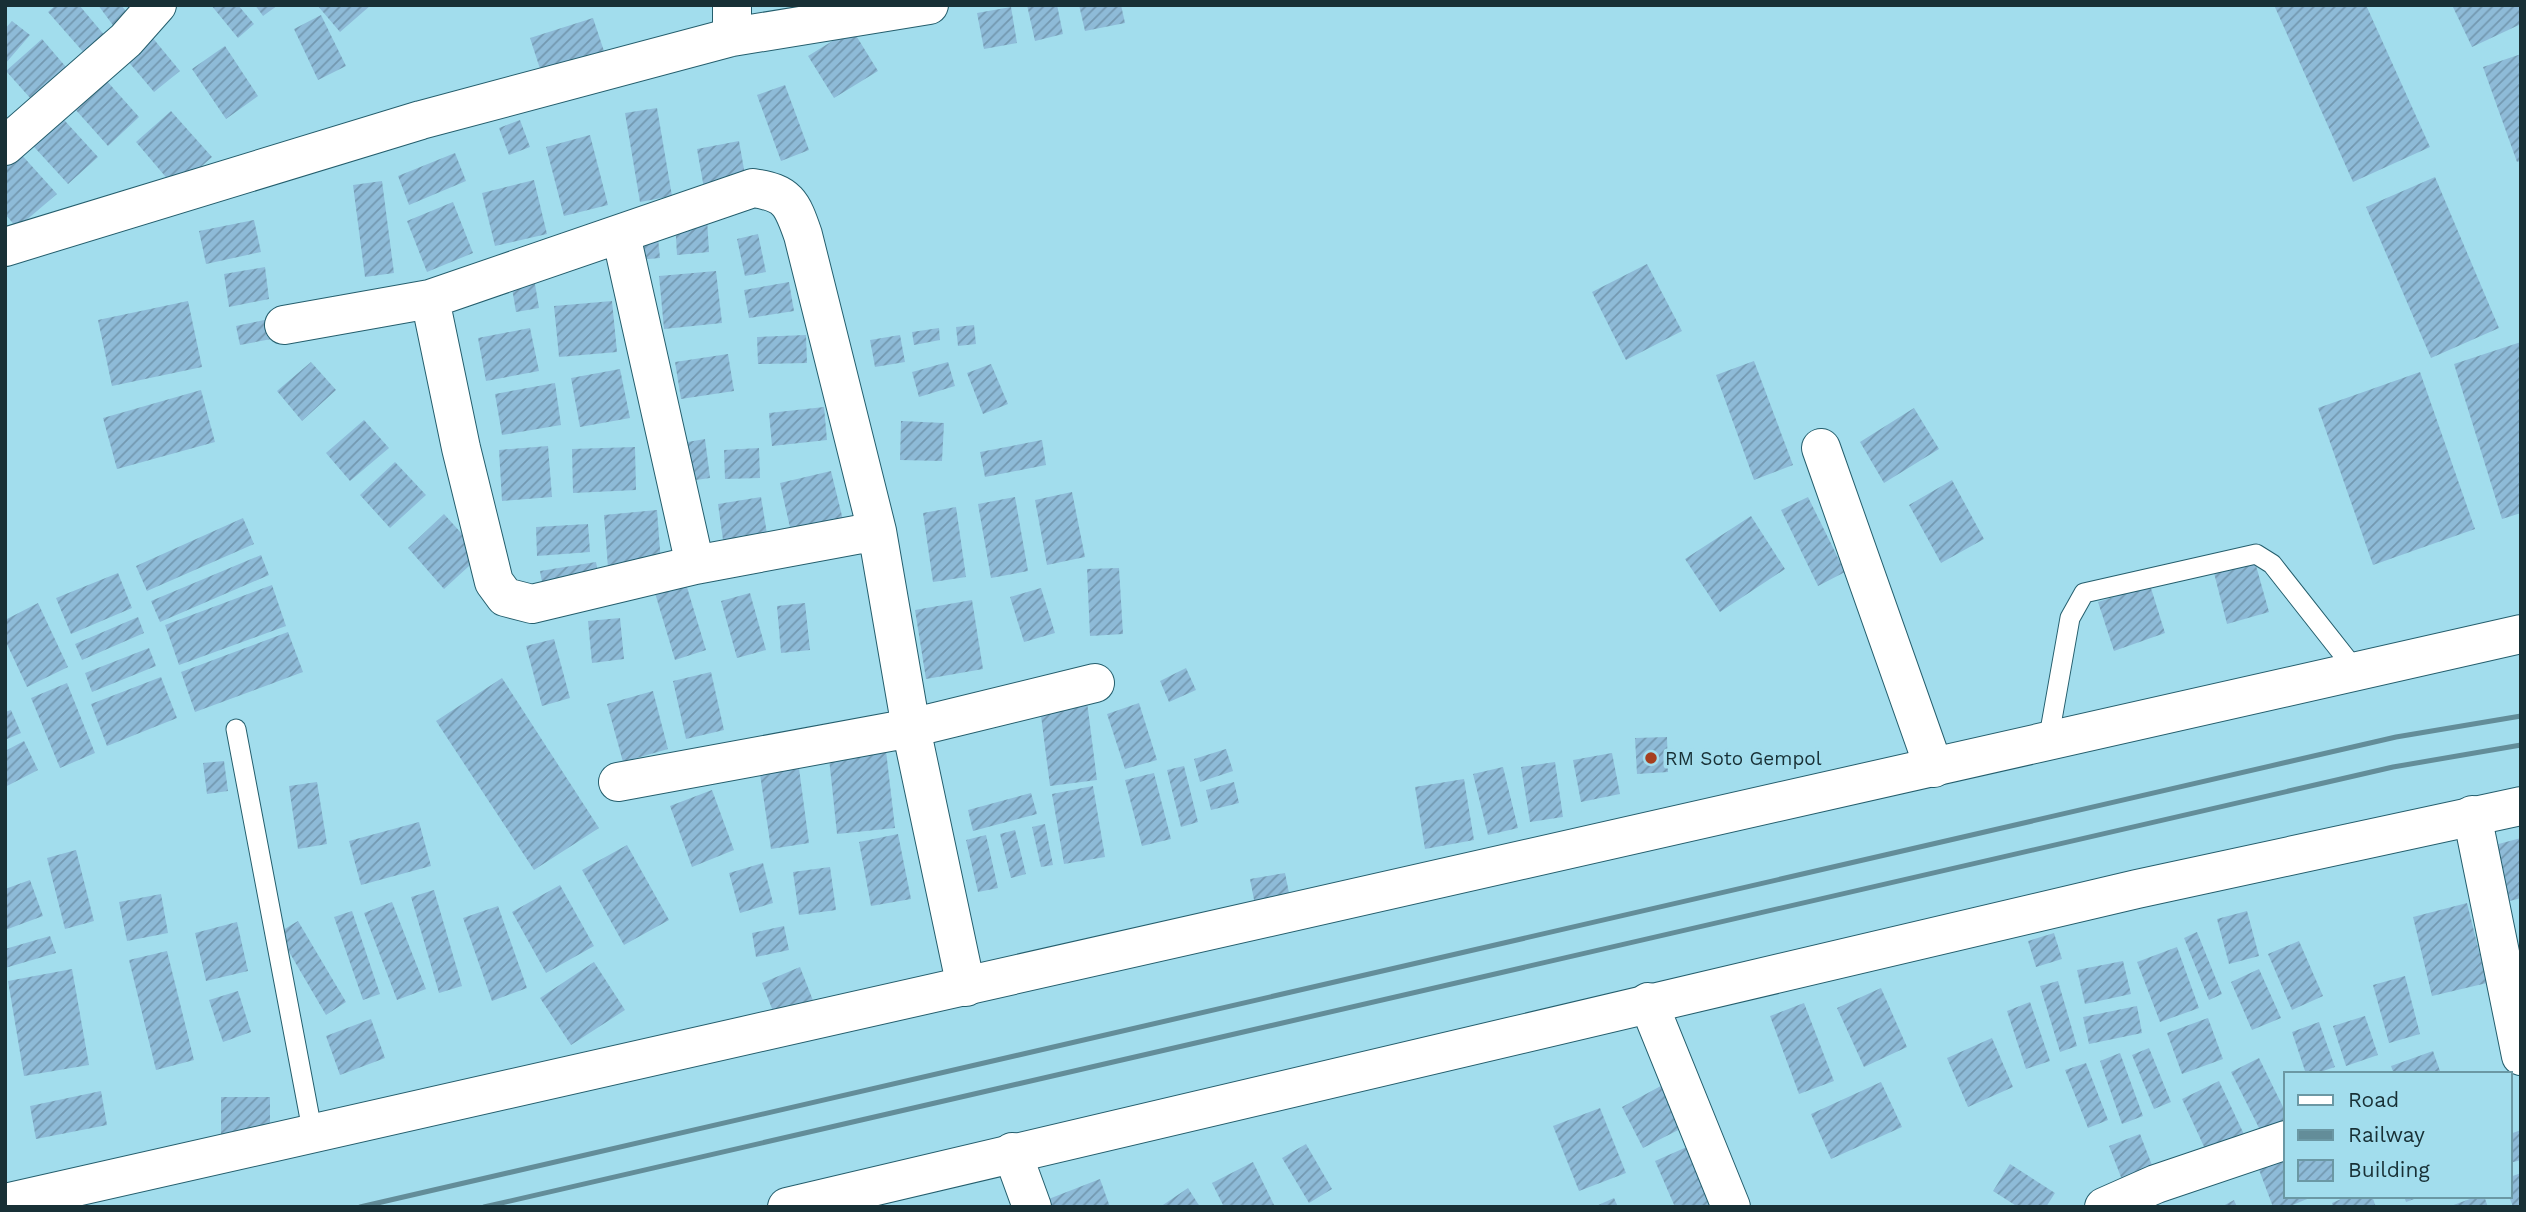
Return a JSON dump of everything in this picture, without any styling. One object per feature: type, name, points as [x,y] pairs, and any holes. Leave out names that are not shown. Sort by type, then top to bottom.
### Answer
[{"type":"street","points":[[5,146],[126,40],[157,5]]},
{"type":"street","points":[[5,247],[421,120],[732,21],[929,5]]},
{"type":"street","points":[[285,325],[430,299],[753,188],[771,191],[792,205],[807,248],[877,531],[911,728],[966,987]]},
{"type":"street","points":[[621,234],[695,565]]},
{"type":"street","points":[[430,299],[461,448],[494,582],[505,597],[531,604],[695,565],[877,531]]},
{"type":"street","points":[[1821,448],[1934,768]]},
{"type":"street","points":[[5,1203],[2521,634]]},
{"type":"street","points":[[618,782],[911,728],[1095,682]]},
{"type":"street","points":[[787,1207],[1648,1002],[2137,889],[2521,806]]},
{"type":"street","points":[[2472,816],[2521,1056]]},
{"type":"street","points":[[1648,1002],[1731,1207]]},
{"type":"street","points":[[2104,1207],[2156,1184],[2284,1141]]},
{"type":"street","points":[[1012,1152],[1032,1207]]},
{"type":"lane","points":[[2048,742],[2070,618],[2084,593],[2256,554],[2272,564],[2357,672]]},
{"type":"lane","points":[[236,729],[313,1135]]},
{"type":"building","points":[[56,5],[79,5],[106,37],[85,54],[48,12]]},
{"type":"building","points":[[98,5],[121,5],[130,16],[115,28]]},
{"type":"building","points":[[211,5],[238,5],[254,24],[238,38]]},
{"type":"building","points":[[255,5],[278,5],[263,16]]},
{"type":"building","points":[[317,5],[371,5],[340,32]]},
{"type":"building","points":[[1027,5],[1057,5],[1063,34],[1035,41]]},
{"type":"building","points":[[1079,5],[1121,5],[1125,23],[1085,31]]},
{"type":"building","points":[[2274,5],[2366,5],[2430,147],[2353,182]]},
{"type":"building","points":[[2452,5],[2521,5],[2521,24],[2472,47]]},
{"type":"building","points":[[1011,7],[1017,43],[984,49],[977,13]]},
{"type":"building","points":[[321,15],[346,66],[318,80],[294,29]]},
{"type":"building","points":[[593,18],[606,57],[543,78],[530,38]]},
{"type":"building","points":[[12,21],[30,35],[5,64],[5,29]]},
{"type":"building","points":[[852,29],[878,71],[834,98],[808,56]]},
{"type":"building","points":[[147,31],[180,71],[154,92],[121,53]]},
{"type":"building","points":[[42,39],[66,67],[31,99],[6,71]]},
{"type":"building","points":[[225,46],[258,96],[226,119],[192,69]]},
{"type":"building","points":[[2521,54],[2521,161],[2517,162],[2483,67]]},
{"type":"building","points":[[97,70],[139,117],[108,146],[66,99]]},
{"type":"building","points":[[785,85],[809,150],[781,161],[757,95]]},
{"type":"building","points":[[657,108],[672,196],[640,202],[625,113]]},
{"type":"building","points":[[55,110],[98,157],[68,184],[25,137]]},
{"type":"building","points":[[171,111],[212,157],[176,189],[136,142]]},
{"type":"building","points":[[520,120],[530,147],[509,155],[499,128]]},
{"type":"building","points":[[590,135],[608,205],[564,216],[546,147]]},
{"type":"building","points":[[739,141],[747,186],[705,194],[697,149]]},
{"type":"building","points":[[20,153],[57,194],[17,228],[5,214],[5,165]]},
{"type":"building","points":[[455,153],[466,181],[409,205],[398,176]]},
{"type":"building","points":[[2435,177],[2499,328],[2431,358],[2366,207]]},
{"type":"building","points":[[534,180],[547,234],[495,246],[482,193]]},
{"type":"building","points":[[382,181],[394,273],[365,277],[353,185]]},
{"type":"building","points":[[453,202],[473,253],[427,272],[407,221]]},
{"type":"building","points":[[707,218],[709,252],[677,255],[675,220]]},
{"type":"building","points":[[254,220],[261,252],[206,264],[199,231]]},
{"type":"building","points":[[758,234],[766,272],[745,276],[737,239]]},
{"type":"building","points":[[658,238],[660,258],[637,260],[635,241]]},
{"type":"building","points":[[1647,264],[1682,331],[1626,360],[1592,292]]},
{"type":"building","points":[[265,267],[269,299],[229,307],[224,274]]},
{"type":"building","points":[[716,271],[722,323],[664,329],[659,276]]},
{"type":"building","points":[[533,272],[539,308],[516,312],[510,276]]},
{"type":"building","points":[[789,282],[794,311],[749,318],[744,290]]},
{"type":"building","points":[[188,301],[202,367],[112,386],[98,320]]},
{"type":"building","points":[[612,301],[617,352],[559,357],[554,306]]},
{"type":"building","points":[[278,317],[282,337],[240,345],[236,326]]},
{"type":"building","points":[[974,325],[976,344],[958,346],[956,327]]},
{"type":"building","points":[[530,328],[539,371],[486,381],[478,338]]},
{"type":"building","points":[[939,328],[940,340],[914,345],[912,332]]},
{"type":"building","points":[[806,335],[807,363],[758,364],[757,337]]},
{"type":"building","points":[[900,335],[905,362],[875,367],[870,340]]},
{"type":"building","points":[[2521,342],[2521,513],[2502,519],[2454,364]]},
{"type":"building","points":[[728,354],[734,391],[681,399],[675,362]]},
{"type":"building","points":[[1754,361],[1793,465],[1754,480],[1716,375]]},
{"type":"building","points":[[311,362],[336,390],[302,421],[277,391]]},
{"type":"building","points":[[948,362],[955,386],[919,397],[912,372]]},
{"type":"building","points":[[991,364],[1008,404],[983,414],[967,373]]},
{"type":"building","points":[[620,369],[630,418],[580,427],[571,378]]},
{"type":"building","points":[[2420,372],[2475,529],[2373,565],[2318,408]]},
{"type":"building","points":[[555,383],[561,425],[502,435],[495,394]]},
{"type":"building","points":[[201,390],[215,442],[117,469],[103,418]]},
{"type":"building","points":[[824,407],[827,440],[772,446],[769,413]]},
{"type":"building","points":[[1914,408],[1939,449],[1884,483],[1860,442]]},
{"type":"building","points":[[364,420],[389,448],[350,481],[326,453]]},
{"type":"building","points":[[901,421],[944,423],[942,461],[900,460]]},
{"type":"building","points":[[705,439],[710,478],[681,482],[676,444]]},
{"type":"building","points":[[1042,440],[1046,465],[985,477],[980,452]]},
{"type":"building","points":[[548,446],[552,497],[502,501],[499,450]]},
{"type":"building","points":[[635,447],[636,490],[573,493],[572,449]]},
{"type":"building","points":[[759,448],[760,478],[725,479],[724,450]]},
{"type":"building","points":[[395,462],[426,495],[390,528],[360,495]]},
{"type":"building","points":[[831,471],[843,520],[791,532],[780,483]]},
{"type":"building","points":[[1952,480],[1984,539],[1941,563],[1909,505]]},
{"type":"building","points":[[1072,492],[1085,557],[1047,565],[1035,500]]},
{"type":"building","points":[[761,497],[768,540],[724,547],[718,504]]},
{"type":"building","points":[[1015,497],[1028,571],[991,578],[978,504]]},
{"type":"building","points":[[1808,497],[1845,572],[1818,586],[1781,510]]},
{"type":"building","points":[[956,507],[966,577],[933,582],[923,513]]},
{"type":"building","points":[[657,510],[661,563],[608,568],[604,515]]},
{"type":"building","points":[[444,514],[481,555],[444,589],[408,548]]},
{"type":"building","points":[[1751,516],[1785,569],[1720,612],[1685,559]]},
{"type":"building","points":[[243,518],[254,544],[147,591],[136,566]]},
{"type":"building","points":[[588,524],[590,552],[537,556],[536,527]]},
{"type":"building","points":[[261,555],[269,575],[160,622],[151,601]]},
{"type":"building","points":[[596,562],[600,583],[544,593],[540,571]]},
{"type":"building","points":[[2255,562],[2269,612],[2227,624],[2214,573]]},
{"type":"building","points":[[1119,568],[1123,634],[1090,636],[1087,569]]},
{"type":"building","points":[[118,573],[132,608],[71,634],[56,598]]},
{"type":"building","points":[[686,584],[706,650],[675,660],[655,593]]},
{"type":"building","points":[[272,585],[286,626],[179,665],[165,625]]},
{"type":"building","points":[[2150,585],[2165,633],[2114,651],[2098,602]]},
{"type":"building","points":[[1041,588],[1055,633],[1024,642],[1010,597]]},
{"type":"building","points":[[750,593],[766,650],[737,658],[721,601]]},
{"type":"building","points":[[972,600],[983,669],[926,679],[915,610]]},
{"type":"building","points":[[38,603],[68,667],[27,687],[5,640],[5,620]]},
{"type":"building","points":[[805,603],[810,650],[781,653],[777,606]]},
{"type":"building","points":[[138,617],[144,633],[82,660],[75,644]]},
{"type":"building","points":[[620,618],[624,659],[592,663],[588,621]]},
{"type":"building","points":[[288,632],[303,672],[195,712],[181,672]]},
{"type":"building","points":[[554,639],[570,698],[542,706],[526,646]]},
{"type":"building","points":[[149,648],[156,666],[92,692],[85,673]]},
{"type":"building","points":[[1186,668],[1196,690],[1169,702],[1160,681]]},
{"type":"building","points":[[711,672],[724,730],[686,739],[673,681]]},
{"type":"building","points":[[161,677],[177,718],[107,746],[91,704]]},
{"type":"building","points":[[502,678],[599,828],[534,870],[436,721]]},
{"type":"building","points":[[67,683],[95,753],[60,768],[31,698]]},
{"type":"building","points":[[653,691],[668,749],[623,762],[607,704]]},
{"type":"building","points":[[1086,694],[1097,780],[1050,786],[1039,700]]},
{"type":"building","points":[[1139,703],[1157,760],[1125,769],[1107,714]]},
{"type":"building","points":[[11,710],[21,733],[5,740],[5,712]]},
{"type":"building","points":[[1667,737],[1668,772],[1637,774],[1635,738]]},
{"type":"building","points":[[24,741],[38,770],[5,787],[5,751]]},
{"type":"building","points":[[885,742],[895,828],[837,834],[828,749]]},
{"type":"building","points":[[1226,749],[1233,771],[1200,782],[1194,759]]},
{"type":"building","points":[[1612,753],[1620,794],[1581,802],[1573,760]]},
{"type":"building","points":[[224,761],[228,791],[207,794],[203,763]]},
{"type":"building","points":[[798,761],[809,843],[771,849],[759,767]]},
{"type":"building","points":[[1555,762],[1563,817],[1530,822],[1521,767]]},
{"type":"building","points":[[1184,766],[1198,822],[1181,827],[1167,770]]},
{"type":"building","points":[[1503,767],[1518,828],[1488,835],[1473,774]]},
{"type":"building","points":[[1154,773],[1171,839],[1142,846],[1125,780]]},
{"type":"building","points":[[1464,779],[1474,840],[1425,849],[1415,787]]},
{"type":"building","points":[[317,782],[327,844],[298,849],[289,786]]},
{"type":"building","points":[[1234,782],[1239,803],[1211,810],[1206,790]]},
{"type":"building","points":[[1093,786],[1105,857],[1064,864],[1052,794]]},
{"type":"building","points":[[712,790],[734,850],[692,867],[670,806]]},
{"type":"building","points":[[1031,793],[1037,814],[973,831],[968,810]]},
{"type":"building","points":[[419,822],[431,866],[361,885],[349,841]]},
{"type":"building","points":[[1045,824],[1053,865],[1041,867],[1032,827]]},
{"type":"building","points":[[1015,830],[1026,874],[1011,878],[1000,834]]},
{"type":"building","points":[[898,834],[911,899],[871,906],[859,842]]},
{"type":"building","points":[[986,835],[998,888],[978,892],[966,840]]},
{"type":"building","points":[[2521,838],[2521,898],[2506,902],[2491,846]]},
{"type":"building","points":[[627,845],[669,920],[624,945],[582,870]]},
{"type":"building","points":[[76,850],[94,921],[65,929],[47,858]]},
{"type":"building","points":[[763,863],[773,903],[740,913],[729,873]]},
{"type":"building","points":[[830,867],[836,910],[799,915],[793,872]]},
{"type":"building","points":[[1285,873],[1290,898],[1255,905],[1250,879]]},
{"type":"building","points":[[30,880],[43,916],[5,930],[5,889]]},
{"type":"building","points":[[560,885],[594,946],[546,973],[512,912]]},
{"type":"building","points":[[434,890],[462,986],[439,993],[411,897]]},
{"type":"building","points":[[161,894],[168,933],[127,941],[119,902]]},
{"type":"building","points":[[392,902],[426,989],[397,1000],[364,913]]},
{"type":"building","points":[[2467,903],[2487,983],[2432,996],[2413,917]]},
{"type":"building","points":[[498,906],[527,988],[492,1001],[463,918]]},
{"type":"building","points":[[352,911],[380,994],[363,1000],[334,917]]},
{"type":"building","points":[[2247,911],[2259,956],[2229,964],[2217,919]]},
{"type":"building","points":[[298,921],[346,1002],[326,1015],[278,933]]},
{"type":"building","points":[[237,922],[248,971],[206,981],[195,933]]},
{"type":"building","points":[[784,926],[789,950],[756,957],[752,933]]},
{"type":"building","points":[[2197,932],[2222,994],[2209,1000],[2184,938]]},
{"type":"building","points":[[2054,933],[2062,959],[2036,967],[2028,941]]},
{"type":"building","points":[[50,936],[56,953],[5,968],[5,949]]},
{"type":"building","points":[[2299,941],[2323,996],[2292,1010],[2268,954]]},
{"type":"building","points":[[2177,947],[2199,1008],[2160,1022],[2137,962]]},
{"type":"building","points":[[167,951],[194,1060],[156,1070],[129,960]]},
{"type":"building","points":[[2123,961],[2131,994],[2085,1004],[2077,970]]},
{"type":"building","points":[[594,962],[625,1010],[571,1045],[540,998]]},
{"type":"building","points":[[800,967],[814,1003],[776,1019],[762,983]]},
{"type":"building","points":[[72,969],[89,1065],[24,1076],[8,981]]},
{"type":"building","points":[[2259,969],[2281,1018],[2252,1030],[2231,982]]},
{"type":"building","points":[[2405,976],[2420,1034],[2389,1043],[2373,985]]},
{"type":"building","points":[[2058,981],[2077,1046],[2060,1052],[2040,986]]},
{"type":"building","points":[[1881,988],[1907,1047],[1864,1067],[1837,1008]]},
{"type":"building","points":[[238,991],[251,1032],[223,1042],[209,1000]]},
{"type":"building","points":[[2030,1002],[2050,1061],[2026,1069],[2007,1011]]},
{"type":"building","points":[[1804,1003],[1834,1081],[1799,1094],[1770,1016]]},
{"type":"building","points":[[2137,1006],[2142,1033],[2089,1044],[2083,1017]]},
{"type":"building","points":[[2365,1016],[2378,1055],[2346,1066],[2333,1026]]},
{"type":"building","points":[[2208,1018],[2223,1059],[2182,1074],[2167,1033]]},
{"type":"building","points":[[371,1019],[385,1058],[340,1075],[326,1036]]},
{"type":"building","points":[[2319,1022],[2335,1067],[2320,1072],[2305,1072],[2292,1032]]},
{"type":"building","points":[[1992,1038],[2013,1087],[1968,1107],[1947,1058]]},
{"type":"building","points":[[2149,1048],[2171,1102],[2154,1109],[2132,1055]]},
{"type":"building","points":[[2433,1051],[2440,1072],[2393,1072],[2391,1066]]},
{"type":"building","points":[[2120,1053],[2143,1116],[2122,1124],[2100,1061]]},
{"type":"building","points":[[2259,1058],[2284,1109],[2284,1130],[2265,1140],[2231,1072]]},
{"type":"building","points":[[2086,1063],[2108,1120],[2088,1128],[2065,1070]]},
{"type":"building","points":[[1670,1081],[1692,1123],[1643,1148],[1622,1107]]},
{"type":"building","points":[[2219,1081],[2249,1145],[2212,1164],[2182,1099]]},
{"type":"building","points":[[1881,1082],[1902,1127],[1831,1159],[1811,1114]]},
{"type":"building","points":[[101,1091],[107,1125],[36,1139],[30,1106]]},
{"type":"building","points":[[221,1097],[270,1097],[270,1136],[221,1136]]},
{"type":"building","points":[[1600,1108],[1626,1173],[1579,1191],[1553,1126]]},
{"type":"building","points":[[2521,1130],[2521,1160],[2512,1162],[2512,1133]]},
{"type":"building","points":[[2140,1134],[2155,1173],[2124,1185],[2109,1146]]},
{"type":"building","points":[[1696,1143],[1714,1207],[1675,1207],[1655,1161]]},
{"type":"building","points":[[1306,1144],[1332,1189],[1309,1203],[1282,1158]]},
{"type":"building","points":[[2284,1148],[2284,1198],[2309,1198],[2288,1207],[2273,1207],[2255,1159]]},
{"type":"building","points":[[1253,1162],[1275,1207],[1224,1207],[1212,1183]]},
{"type":"building","points":[[2010,1164],[2055,1193],[2046,1207],[2018,1207],[1993,1191]]},
{"type":"building","points":[[2521,1173],[2521,1207],[2513,1207],[2510,1198],[2512,1198],[2512,1176]]},
{"type":"building","points":[[1100,1179],[1110,1207],[1042,1207],[1041,1202]]},
{"type":"building","points":[[1188,1188],[1200,1207],[1160,1207]]},
{"type":"building","points":[[1614,1198],[1618,1207],[1594,1207]]},
{"type":"building","points":[[2343,1198],[2373,1198],[2376,1207],[2333,1207],[2332,1203]]},
{"type":"building","points":[[2473,1198],[2485,1198],[2488,1207],[2448,1207]]},
{"type":"building","points":[[2234,1200],[2237,1207],[2221,1207]]},
{"type":"railway","points":[[360,1207],[2396,737],[2521,716]]},
{"type":"railway","points":[[484,1207],[2393,767],[2521,745]]},
{"type":"place","name":"RM Soto Gempol","points":[[1651,758]]}]
